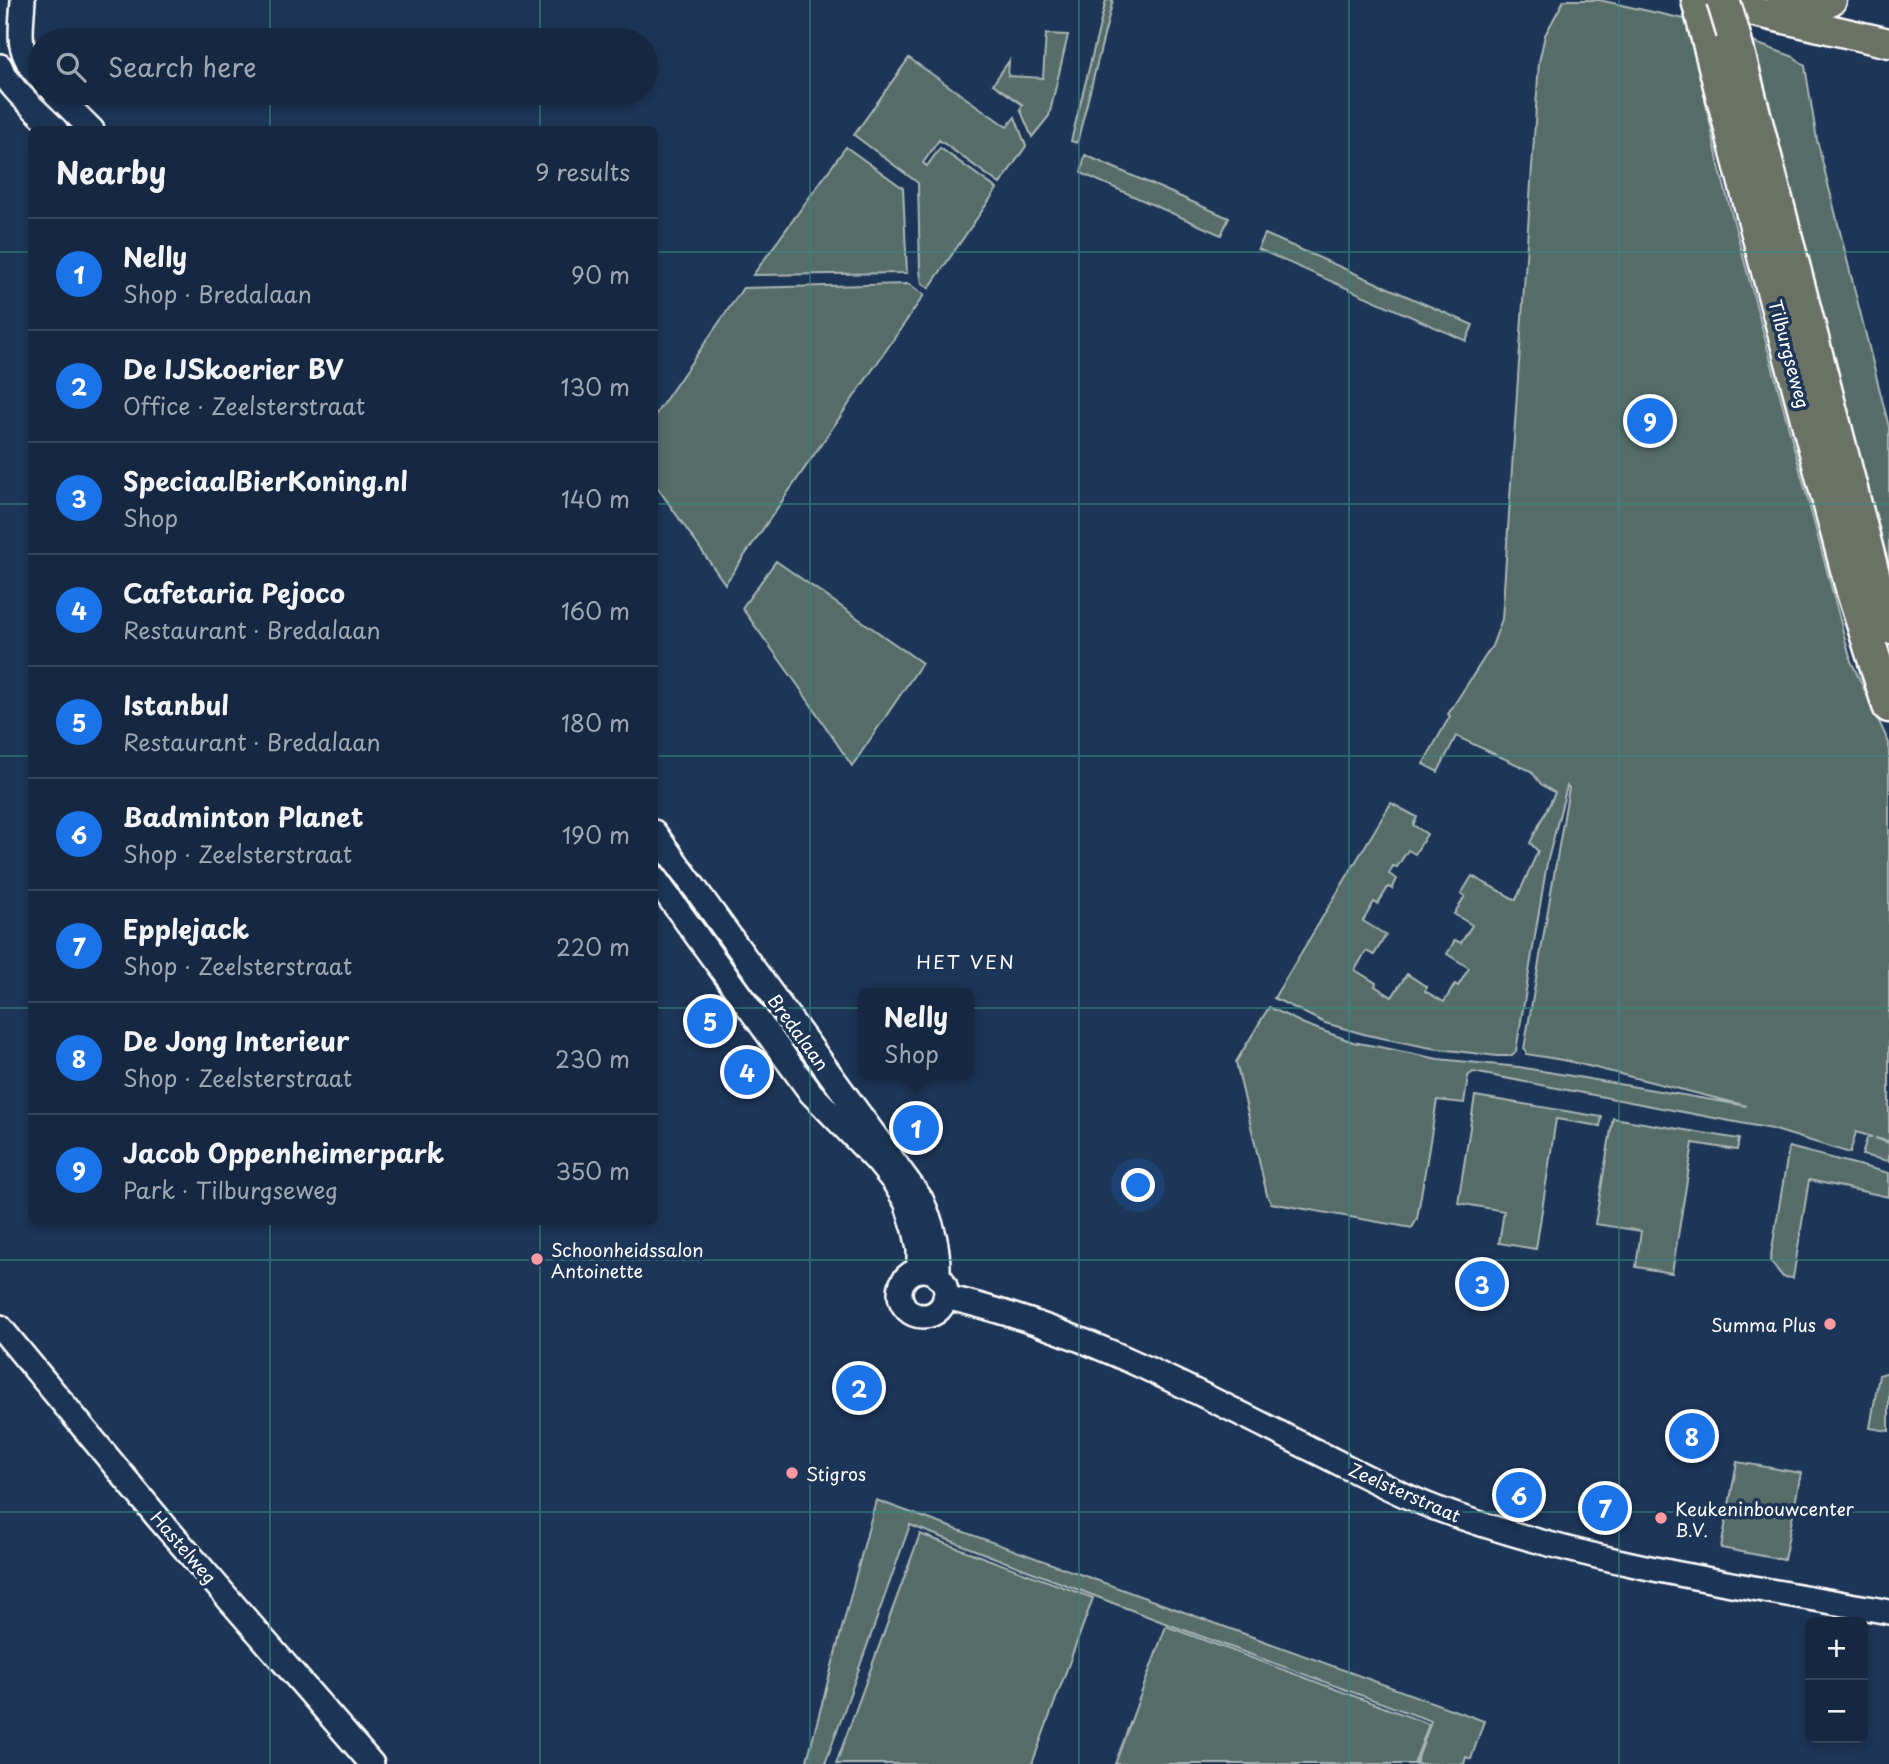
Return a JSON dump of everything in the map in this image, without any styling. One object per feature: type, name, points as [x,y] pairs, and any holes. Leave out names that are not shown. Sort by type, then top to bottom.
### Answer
[{"type":"highway","name":"Tilburgseweg","points":[[1709,15],[1723,0]]},
{"type":"highway","name":"Tilburgseweg","points":[[1709,15],[1889,627]]},
{"type":"highway","name":"Tilburgseweg","points":[[1709,15],[1756,230],[1853,593],[1889,706]]},
{"type":"main road","points":[[1778,0],[1818,8],[1832,0]]},
{"type":"main road","points":[[1709,15],[1889,43]]},
{"type":"street","points":[[23,0],[20,48],[28,64]]},
{"type":"street","points":[[0,66],[2,72],[28,101]]},
{"type":"street","points":[[32,105],[52,126]]},
{"type":"street","points":[[67,105],[88,126]]},
{"type":"street","name":"Bredalaan","points":[[658,838],[921,1199],[933,1227],[938,1250],[934,1281]]},
{"type":"street","name":"Bredalaan","points":[[658,883],[811,1093],[894,1182],[906,1202],[919,1249],[934,1281]]},
{"type":"street","points":[[811,1093],[831,1076]]},
{"type":"street","name":"Zeelsterstraat","points":[[934,1281],[1105,1349],[1433,1508],[1500,1531],[1591,1554],[1701,1578],[1889,1612]]},
{"type":"street","name":"Hastelweg","points":[[4,1341],[372,1764]]},
{"type":"green space","points":[[1106,0],[1113,0],[1077,143],[1071,141]]},
{"type":"green space","points":[[1564,0],[1599,0],[1688,22],[1720,170],[1851,661],[1889,743],[1889,1141],[1875,1138],[1889,1143],[1889,1161],[1862,1155],[1867,1138],[1872,1137],[1856,1132],[1850,1153],[1772,1129],[1473,1072],[1468,1076],[1464,1103],[1437,1100],[1417,1219],[1412,1228],[1271,1203],[1236,1062],[1269,1007],[1304,1024],[1353,1042],[1438,1059],[1519,1067],[1747,1106],[1568,1061],[1526,1054],[1524,1049],[1569,788],[1567,786],[1547,863],[1516,1051],[1512,1056],[1431,1048],[1367,1035],[1325,1023],[1274,998],[1391,803],[1417,817],[1413,825],[1427,834],[1415,854],[1408,850],[1397,867],[1393,866],[1389,874],[1397,879],[1392,889],[1388,887],[1378,904],[1374,902],[1363,921],[1386,935],[1374,955],[1366,951],[1355,970],[1392,997],[1407,974],[1427,987],[1425,991],[1444,1002],[1469,968],[1447,954],[1455,940],[1461,943],[1472,925],[1454,914],[1465,896],[1461,894],[1472,876],[1516,900],[1538,851],[1530,843],[1555,793],[1541,784],[1531,771],[1456,736],[1438,772],[1423,764],[1450,716],[1448,714],[1492,646],[1502,619],[1539,62],[1545,35]]},
{"type":"green space","points":[[1046,34],[1068,35],[1049,116],[1032,137],[1020,109],[1023,105],[993,84],[1009,61],[1008,76],[1043,78]]},
{"type":"green space","points":[[1750,41],[1794,57],[1805,66],[1817,140],[1889,427],[1889,587]]},
{"type":"green space","points":[[909,58],[1007,127],[1015,117],[1026,146],[1000,184],[939,140],[923,163],[927,166],[940,148],[997,189],[929,288],[922,283],[920,271],[918,183],[854,135]]},
{"type":"green space","points":[[846,147],[903,188],[907,273],[753,275]]},
{"type":"green space","points":[[1085,155],[1229,218],[1221,235],[1081,173]]},
{"type":"green space","points":[[1265,234],[1473,325],[1466,341],[1258,249]]},
{"type":"green space","points":[[909,284],[924,295],[725,584],[658,488],[658,411],[743,288]]},
{"type":"green space","points":[[776,561],[922,663],[852,766],[742,608]]},
{"type":"green space","points":[[1475,1096],[1602,1117],[1600,1126],[1556,1119],[1536,1249],[1499,1243],[1504,1211],[1458,1203]]},
{"type":"green space","points":[[1613,1118],[1739,1139],[1737,1150],[1693,1143],[1672,1273],[1636,1267],[1641,1231],[1595,1224]]},
{"type":"green space","points":[[1789,1147],[1889,1173],[1889,1197],[1809,1180],[1793,1278],[1783,1277],[1770,1261]]},
{"type":"green space","points":[[1889,1372],[1889,1431],[1870,1428],[1879,1375]]},
{"type":"green space","points":[[1737,1462],[1801,1473],[1784,1560],[1721,1548]]},
{"type":"green space","points":[[876,1500],[1484,1721],[1471,1759],[1466,1757],[1464,1764],[1416,1764],[1431,1721],[910,1525],[825,1764],[806,1764]]},
{"type":"green space","points":[[920,1534],[1093,1598],[1032,1764],[836,1764]]},
{"type":"green space","points":[[1166,1626],[1429,1724],[1414,1764],[1115,1764]]},
{"type":"place","name":"Jacob Oppenheimerpark","points":[[1650,421]]},
{"type":"place","name":"Istanbul","points":[[710,1021]]},
{"type":"place","name":"Cafetaria Pejoco","points":[[747,1072]]},
{"type":"place","name":"Nelly","points":[[916,1128]]},
{"type":"place","name":"Schoonheidssalon Antoinette","points":[[537,1259]]},
{"type":"place","name":"SpeciaalBierKoning.nl","points":[[1482,1284]]},
{"type":"place","name":"Summa Plus","points":[[1830,1324]]},
{"type":"place","name":"De IJSkoerier BV","points":[[859,1388]]},
{"type":"place","name":"De Jong Interieur","points":[[1692,1436]]},
{"type":"place","name":"Stigros","points":[[792,1473]]},
{"type":"place","name":"Badminton Planet","points":[[1519,1495]]},
{"type":"place","name":"Epplejack","points":[[1605,1508]]},
{"type":"place","name":"Keukeninbouwcenter B.V.","points":[[1661,1518]]},
{"type":"district","name":"HET VEN","points":[[966,961]]}]
